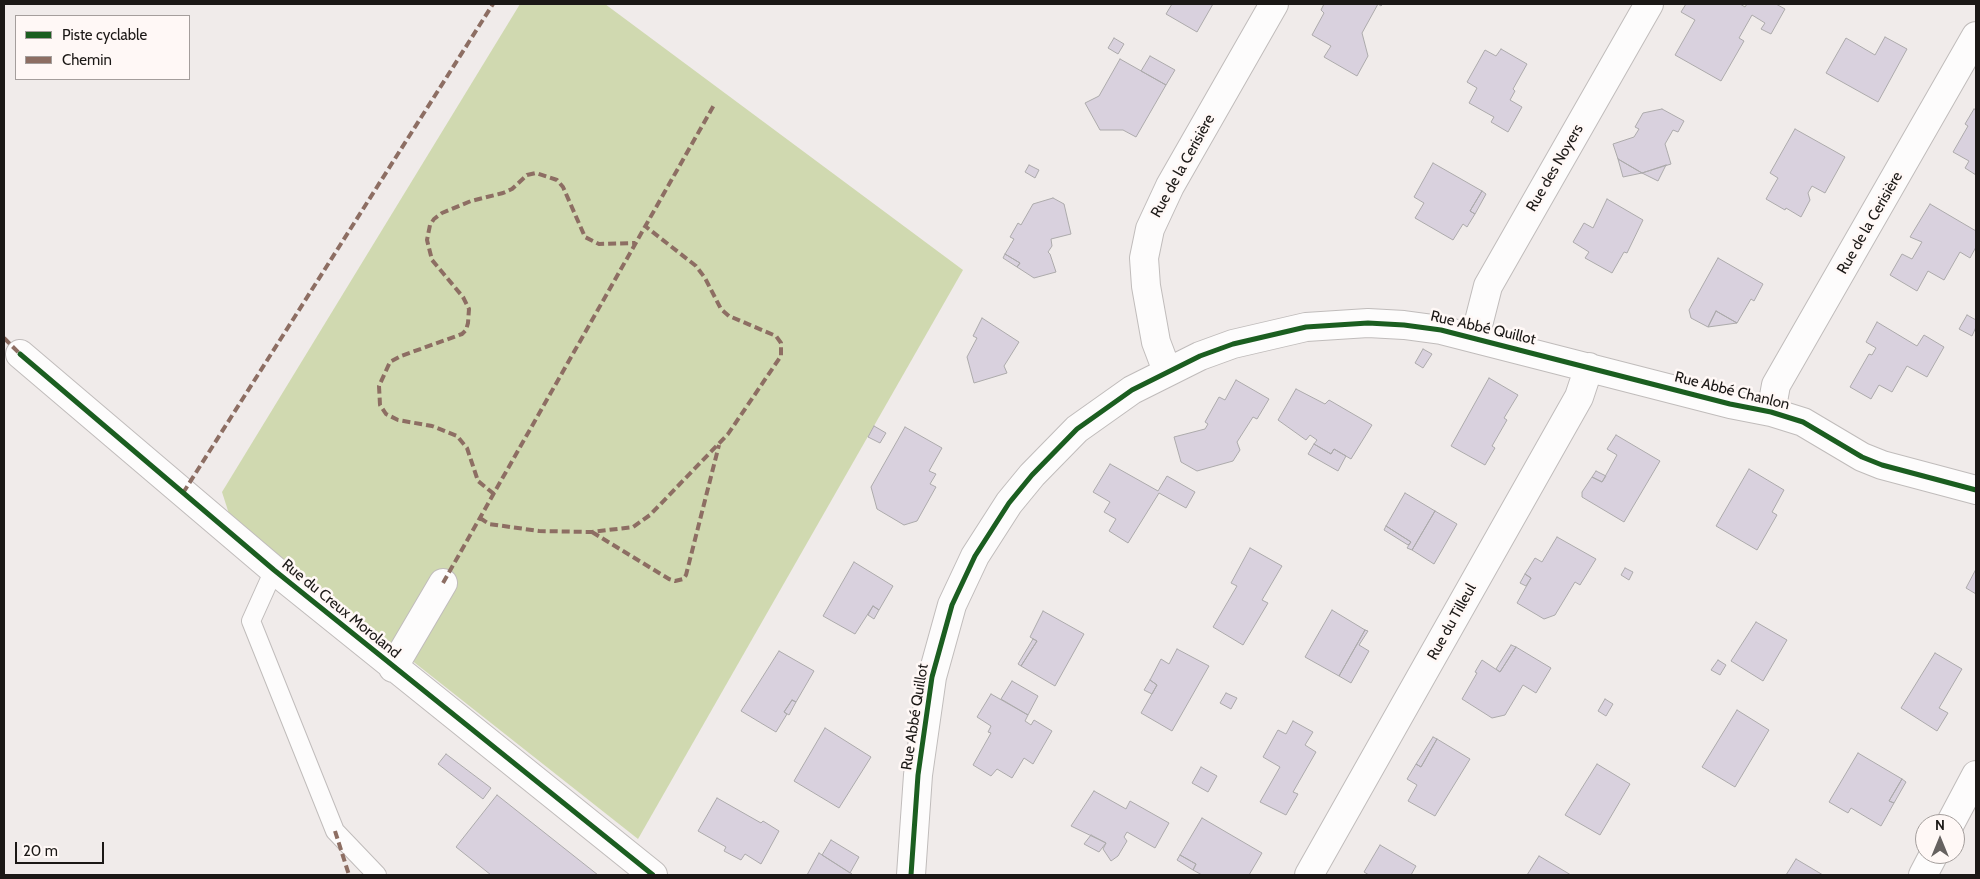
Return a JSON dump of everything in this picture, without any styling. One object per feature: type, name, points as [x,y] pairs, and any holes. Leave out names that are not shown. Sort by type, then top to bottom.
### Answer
[{"type":"street","name":"Rue de la Cerisière","points":[[1167,371],[1156,342],[1146,286],[1144,258],[1150,229],[1170,186],[1274,4]]},
{"type":"street","name":"Rue des Noyers","points":[[1475,337],[1488,286],[1648,4]]},
{"type":"street","name":"Rue de la Cerisière","points":[[1771,412],[1776,385],[1976,36]]},
{"type":"street","name":"Rue Abbé Quillot","points":[[911,875],[918,775],[932,677],[952,605],[975,556],[1008,503],[1051,454],[1077,429],[1103,409],[1132,390],[1200,356],[1232,344],[1306,326],[1348,323],[1404,325],[1441,330],[1589,366]]},
{"type":"street","name":"Rue du Creux Moroland","points":[[20,354],[274,570],[393,668],[653,875]]},
{"type":"street","name":"Rue Abbé Chanlon","points":[[1589,366],[1730,404],[1771,412],[1803,422],[1862,457],[1882,465],[1976,490]]},
{"type":"street","name":"Rue du Tilleul","points":[[1309,875],[1579,397],[1589,366]]},
{"type":"street","points":[[393,668],[444,583]]},
{"type":"street","points":[[1955,814],[1976,775]]},
{"type":"lane","points":[[274,570],[251,620],[335,831],[377,875]]},
{"type":"green space","points":[[520,4],[605,4],[963,270],[638,839],[230,517],[222,492]]},
{"type":"building","points":[[1172,4],[1213,4],[1197,32],[1166,14]]},
{"type":"building","points":[[1324,4],[1378,4],[1362,33],[1368,56],[1357,76],[1324,57],[1331,46],[1312,35],[1324,13],[1321,10]]},
{"type":"building","points":[[1686,4],[1740,4],[1745,7],[1747,4],[1776,4],[1785,9],[1771,34],[1761,29],[1765,23],[1752,15],[1739,38],[1744,41],[1721,81],[1675,55],[1695,20],[1681,12]]},
{"type":"building","points":[[1885,37],[1907,49],[1878,102],[1826,73],[1846,38],[1875,55]]},
{"type":"building","points":[[1114,38],[1124,44],[1118,54],[1108,48]]},
{"type":"building","points":[[1501,49],[1527,64],[1513,89],[1515,91],[1510,100],[1522,107],[1508,132],[1491,122],[1494,117],[1469,103],[1477,88],[1467,82],[1485,50],[1496,56]]},
{"type":"building","points":[[1150,56],[1175,70],[1166,85],[1141,71]]},
{"type":"building","points":[[1120,59],[1166,85],[1136,137],[1123,130],[1100,130],[1085,103],[1099,96]]},
{"type":"building","points":[[1662,109],[1684,121],[1678,132],[1673,130],[1665,144],[1671,164],[1642,173],[1618,159],[1613,144],[1634,137],[1639,129],[1635,127],[1643,113]]},
{"type":"building","points":[[1974,109],[1976,110],[1976,175],[1965,168],[1969,161],[1953,152],[1968,126],[1965,124]]},
{"type":"building","points":[[1795,129],[1845,157],[1825,193],[1812,186],[1808,193],[1810,200],[1801,217],[1766,199],[1778,178],[1770,173]]},
{"type":"building","points":[[1618,159],[1642,173],[1623,177]]},
{"type":"building","points":[[1433,163],[1482,191],[1470,211],[1475,214],[1467,227],[1463,224],[1453,240],[1415,218],[1424,203],[1414,197]]},
{"type":"building","points":[[1029,165],[1039,170],[1035,178],[1025,172]]},
{"type":"building","points":[[1666,165],[1658,181],[1642,173]]},
{"type":"building","points":[[1482,191],[1486,194],[1475,214],[1470,211]]},
{"type":"building","points":[[1053,198],[1064,204],[1071,234],[1051,239],[1052,246],[1048,252],[1056,272],[1034,278],[1017,267],[1020,263],[1005,254],[1014,239],[1010,237],[1018,223],[1021,225],[1033,204]]},
{"type":"building","points":[[1607,199],[1643,220],[1627,253],[1624,252],[1612,273],[1585,258],[1589,252],[1573,242],[1584,223],[1593,228]]},
{"type":"building","points":[[1930,204],[1976,231],[1976,247],[1970,258],[1960,252],[1944,280],[1928,271],[1917,291],[1890,275],[1902,254],[1912,259],[1922,242],[1910,237]]},
{"type":"building","points":[[1005,254],[1020,263],[1017,267],[1003,258]]},
{"type":"building","points":[[1718,258],[1763,284],[1754,301],[1751,299],[1737,323],[1716,311],[1708,327],[1691,318],[1689,310]]},
{"type":"building","points":[[1716,311],[1737,323],[1708,327]]},
{"type":"building","points":[[1967,315],[1976,320],[1976,327],[1972,336],[1959,329]]},
{"type":"building","points":[[982,318],[1019,342],[1004,366],[1007,373],[974,383],[967,357],[977,338],[973,336]]},
{"type":"building","points":[[1877,322],[1917,346],[1924,335],[1944,347],[1927,377],[1907,366],[1892,392],[1879,385],[1871,399],[1850,387],[1869,354],[1872,355],[1876,348],[1866,342]]},
{"type":"building","points":[[1423,349],[1432,354],[1423,368],[1415,363]]},
{"type":"building","points":[[1489,378],[1518,395],[1504,418],[1507,420],[1492,446],[1495,448],[1485,465],[1451,446]]},
{"type":"building","points":[[1236,380],[1269,399],[1257,419],[1253,417],[1237,442],[1240,450],[1233,461],[1197,471],[1181,462],[1174,437],[1205,429],[1208,424],[1205,422],[1219,397],[1225,400]]},
{"type":"building","points":[[1296,389],[1325,404],[1329,400],[1372,425],[1351,459],[1334,449],[1331,454],[1314,444],[1317,440],[1310,435],[1306,440],[1278,420]]},
{"type":"building","points":[[874,426],[886,433],[880,443],[868,437]]},
{"type":"building","points":[[905,427],[942,448],[929,471],[936,474],[930,484],[936,487],[917,521],[904,525],[877,509],[871,487]]},
{"type":"building","points":[[1616,435],[1660,461],[1624,522],[1582,497],[1582,492],[1592,477],[1602,482],[1617,455],[1607,449]]},
{"type":"building","points":[[1314,444],[1331,454],[1334,449],[1346,456],[1338,471],[1308,454]]},
{"type":"building","points":[[1110,464],[1158,491],[1167,476],[1195,492],[1186,508],[1159,493],[1128,543],[1109,531],[1116,519],[1104,512],[1110,502],[1093,492]]},
{"type":"building","points":[[1749,469],[1784,490],[1772,512],[1777,515],[1757,550],[1716,526]]},
{"type":"building","points":[[1596,471],[1606,476],[1602,482],[1592,477]]},
{"type":"building","points":[[1405,493],[1435,511],[1412,550],[1407,548],[1411,542],[1386,526]]},
{"type":"building","points":[[1435,511],[1457,524],[1434,564],[1412,550]]},
{"type":"building","points":[[1386,526],[1411,542],[1408,545],[1384,530]]},
{"type":"building","points":[[1557,537],[1596,559],[1580,585],[1575,582],[1555,615],[1544,619],[1517,603],[1531,578],[1525,574],[1535,558],[1542,562]]},
{"type":"building","points":[[1250,548],[1282,566],[1262,600],[1268,603],[1243,645],[1213,627],[1237,586],[1231,583]]},
{"type":"building","points":[[854,562],[893,586],[879,610],[873,606],[855,634],[823,616]]},
{"type":"building","points":[[1625,568],[1633,572],[1629,580],[1621,575]]},
{"type":"building","points":[[1976,569],[1976,594],[1966,588]]},
{"type":"building","points":[[1525,574],[1531,578],[1526,586],[1520,583]]},
{"type":"building","points":[[873,606],[879,610],[874,619],[868,615]]},
{"type":"building","points":[[1332,610],[1365,630],[1339,676],[1305,657]]},
{"type":"building","points":[[1043,611],[1084,634],[1055,686],[1021,666],[1037,641],[1030,637]]},
{"type":"building","points":[[1756,622],[1787,640],[1763,681],[1731,661]]},
{"type":"building","points":[[1365,630],[1368,631],[1359,645],[1369,651],[1351,683],[1339,676]]},
{"type":"building","points":[[1033,639],[1037,641],[1021,666],[1018,664]]},
{"type":"building","points":[[1511,645],[1516,647],[1500,672],[1496,669]]},
{"type":"building","points":[[1516,647],[1551,668],[1536,693],[1523,685],[1505,715],[1492,718],[1462,699],[1482,660],[1500,672]]},
{"type":"building","points":[[1177,649],[1209,666],[1172,731],[1141,713],[1157,685],[1150,680],[1161,659],[1169,664]]},
{"type":"building","points":[[779,651],[814,671],[796,702],[792,700],[784,712],[787,714],[776,732],[741,711]]},
{"type":"building","points":[[1935,653],[1962,669],[1939,708],[1948,713],[1937,731],[1901,708]]},
{"type":"building","points":[[1718,660],[1726,665],[1720,675],[1711,670]]},
{"type":"building","points":[[1150,680],[1157,685],[1152,694],[1144,690]]},
{"type":"building","points":[[1012,681],[1038,696],[1028,715],[1001,699]]},
{"type":"building","points":[[1226,693],[1237,698],[1231,709],[1220,703]]},
{"type":"building","points":[[991,694],[1028,715],[1025,721],[1031,725],[1034,720],[1052,731],[1033,764],[1024,758],[1012,778],[997,769],[991,776],[973,765],[991,733],[988,732],[991,726],[977,717]]},
{"type":"building","points":[[1605,699],[1613,704],[1606,716],[1598,711]]},
{"type":"building","points":[[792,700],[796,702],[789,715],[784,712]]},
{"type":"building","points":[[1737,710],[1769,730],[1735,787],[1702,767]]},
{"type":"building","points":[[1293,721],[1313,732],[1305,745],[1316,752],[1293,792],[1298,794],[1286,815],[1260,802],[1280,767],[1263,757],[1278,730],[1286,734]]},
{"type":"building","points":[[825,728],[871,757],[839,808],[794,781]]},
{"type":"building","points":[[1433,737],[1437,739],[1421,767],[1416,764]]},
{"type":"building","points":[[1437,739],[1470,759],[1435,816],[1408,801],[1417,785],[1407,779],[1416,764],[1421,767]]},
{"type":"building","points":[[1858,753],[1902,779],[1889,801],[1894,803],[1881,826],[1851,808],[1848,813],[1829,802]]},
{"type":"building","points":[[446,754],[491,788],[483,799],[438,764]]},
{"type":"building","points":[[1597,764],[1630,784],[1600,835],[1565,815]]},
{"type":"building","points":[[1201,767],[1217,776],[1208,792],[1192,783]]},
{"type":"building","points":[[1902,779],[1906,782],[1894,803],[1889,801]]},
{"type":"building","points":[[1094,791],[1126,809],[1130,801],[1169,823],[1155,848],[1127,832],[1124,837],[1127,841],[1118,856],[1111,861],[1103,849],[1106,843],[1071,826]]},
{"type":"building","points":[[497,795],[598,875],[491,875],[456,847]]},
{"type":"building","points":[[717,798],[779,831],[761,864],[745,854],[741,860],[724,851],[726,847],[698,831]]},
{"type":"building","points":[[1202,818],[1262,853],[1249,875],[1202,875],[1193,870],[1196,864],[1180,855]]},
{"type":"building","points":[[1091,835],[1106,843],[1099,852],[1084,844]]},
{"type":"building","points":[[831,840],[859,857],[850,873],[822,855]]},
{"type":"building","points":[[1380,845],[1416,866],[1411,875],[1369,875],[1364,872]]},
{"type":"building","points":[[819,853],[852,874],[807,875]]},
{"type":"building","points":[[1180,855],[1196,864],[1193,870],[1177,860]]},
{"type":"building","points":[[1539,856],[1571,875],[1527,875]]},
{"type":"building","points":[[1796,859],[1823,875],[1786,875]]},
{"type":"marked path","points":[[183,493],[493,4]]},
{"type":"marked path","points":[[443,583],[714,105]]},
{"type":"marked path","points":[[494,494],[478,481],[467,448],[457,436],[432,426],[398,420],[386,414],[380,405],[379,386],[390,362],[401,356],[462,334],[466,330],[468,323],[469,309],[463,297],[432,260],[427,240],[430,225],[442,213],[471,201],[503,193],[512,189],[527,175],[536,173],[557,180],[563,187],[585,237],[599,244],[635,243]]},
{"type":"marked path","points":[[480,518],[489,524],[539,531],[592,532],[633,527],[650,515],[728,434],[781,356],[781,343],[776,336],[729,316],[721,309],[705,278],[696,266],[645,226]]},
{"type":"marked path","points":[[4,338],[20,354]]},
{"type":"marked path","points":[[592,532],[669,579],[675,581],[683,579],[686,575],[719,445]]},
{"type":"marked path","points":[[335,831],[349,875]]},
{"type":"cycle path","points":[[911,875],[918,775],[932,677],[952,605],[975,556],[1009,503],[1032,475],[1077,429],[1132,390],[1200,356],[1233,344],[1306,327],[1368,323],[1441,330],[1730,404],[1771,412],[1803,422],[1862,457],[1882,465],[1976,490]]},
{"type":"cycle path","points":[[20,354],[274,570],[653,875]]}]
